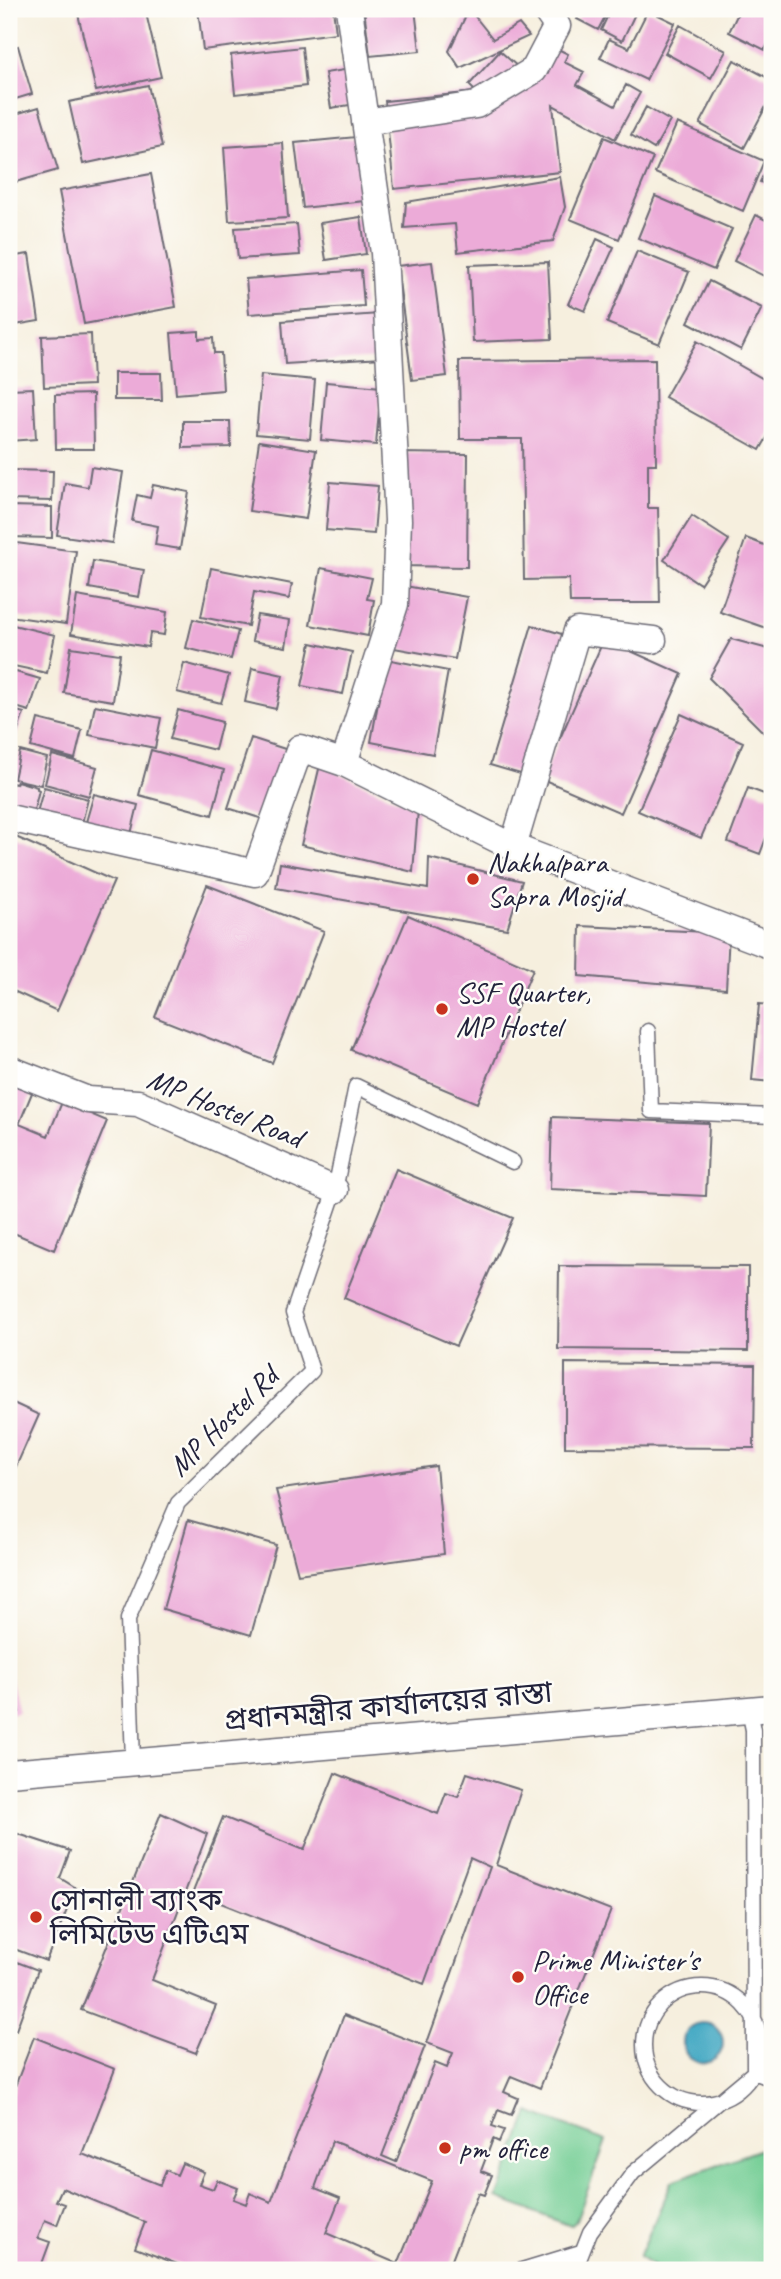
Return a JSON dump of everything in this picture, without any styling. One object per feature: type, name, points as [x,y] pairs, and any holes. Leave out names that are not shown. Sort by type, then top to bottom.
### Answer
[{"type":"street","points":[[344,762],[395,604],[398,520],[384,253],[349,9]]},
{"type":"street","points":[[365,122],[476,105],[534,70],[557,26],[545,9]]},
{"type":"street","points":[[513,847],[577,631],[653,640]]},
{"type":"street","points":[[9,818],[255,873],[300,748],[344,762],[513,847],[772,946]]},
{"type":"street","name":"MP Hostel Road","points":[[9,1069],[88,1100],[138,1103],[335,1190]]},
{"type":"street","name":"প্রধানমন্ত্রীর কার্যালয়ের রাস্তা","points":[[9,1773],[133,1760],[761,1709]]},
{"type":"lane","points":[[648,1031],[651,1111],[772,1116]]},
{"type":"lane","name":"MP Hostel Rd","points":[[133,1760],[128,1619],[178,1503],[312,1371],[293,1313],[335,1190],[356,1086],[513,1161]]},
{"type":"lane","points":[[754,2018],[753,1730],[761,1709]]},
{"type":"lane","points":[[575,2270],[590,2232],[633,2173],[754,2072],[760,2055],[760,2035],[754,2018],[741,2001],[724,1991],[705,1986],[686,1989],[668,1997],[654,2011],[646,2029],[643,2047],[648,2066],[657,2083],[671,2094],[689,2102],[709,2103],[721,2099]]},
{"type":"lane","points":[[754,2072],[772,2079]]},
{"type":"lane","points":[[522,2270],[581,2252]]},
{"type":"green space","points":[[529,2112],[606,2141],[576,2221],[571,2226],[497,2198]]},
{"type":"green space","points":[[772,2145],[772,2270],[659,2270],[639,2257],[672,2181]]},
{"type":"water","points":[[703,2023],[711,2024],[717,2029],[722,2035],[722,2051],[717,2057],[711,2062],[703,2063],[695,2062],[689,2057],[684,2051],[683,2043],[684,2035],[689,2029],[695,2024]]},
{"type":"building","points":[[99,9],[145,9],[161,77],[96,91],[78,14]]},
{"type":"building","points":[[198,9],[333,9],[336,33],[203,50]]},
{"type":"building","points":[[364,9],[415,9],[420,51],[370,56]]},
{"type":"building","points":[[469,9],[493,39],[519,24],[529,36],[460,68],[449,51]]},
{"type":"building","points":[[582,9],[609,9],[598,30],[577,19]]},
{"type":"building","points":[[611,9],[623,9],[635,14],[622,41],[601,30]]},
{"type":"building","points":[[740,9],[772,9],[772,35],[765,50],[729,32]]},
{"type":"building","points":[[648,10],[675,23],[646,80],[600,58],[609,39],[629,48]]},
{"type":"building","points":[[680,25],[726,51],[711,78],[665,53]]},
{"type":"building","points":[[542,41],[568,54],[564,62],[584,72],[577,85],[615,106],[626,85],[640,93],[615,139],[553,105],[560,172],[394,189],[385,101],[476,92],[469,85],[500,51],[519,68]]},
{"type":"building","points":[[18,46],[32,94],[9,101],[9,48]]},
{"type":"building","points":[[302,47],[306,86],[235,94],[231,55]]},
{"type":"building","points":[[734,60],[772,80],[772,95],[744,148],[700,124]]},
{"type":"building","points":[[357,68],[362,103],[331,108],[325,73]]},
{"type":"building","points":[[148,85],[162,147],[83,164],[69,102]]},
{"type":"building","points":[[39,107],[58,170],[9,184],[9,116]]},
{"type":"building","points":[[646,107],[670,121],[654,149],[631,135]]},
{"type":"building","points":[[677,123],[764,161],[743,211],[655,173]]},
{"type":"building","points":[[356,137],[364,201],[303,208],[295,143]]},
{"type":"building","points":[[604,137],[653,158],[619,239],[570,219]]},
{"type":"building","points":[[283,143],[288,218],[229,221],[224,147]]},
{"type":"building","points":[[772,156],[772,187],[760,182]]},
{"type":"building","points":[[151,174],[176,307],[84,324],[59,191]]},
{"type":"building","points":[[560,177],[565,207],[553,241],[458,252],[455,224],[404,228],[406,202]]},
{"type":"building","points":[[655,196],[732,229],[714,270],[638,238]]},
{"type":"building","points":[[756,215],[772,223],[772,280],[734,261]]},
{"type":"building","points":[[361,217],[366,254],[326,260],[320,223]]},
{"type":"building","points":[[297,224],[300,255],[238,259],[235,228]]},
{"type":"building","points":[[597,239],[614,247],[585,311],[568,304]]},
{"type":"building","points":[[637,251],[689,272],[659,344],[607,323]]},
{"type":"building","points":[[29,254],[39,321],[9,326],[9,257]]},
{"type":"building","points":[[432,262],[447,376],[412,380],[397,266]]},
{"type":"building","points":[[548,262],[552,339],[473,342],[469,265]]},
{"type":"building","points":[[361,270],[364,306],[249,314],[246,279]]},
{"type":"building","points":[[709,281],[762,308],[741,350],[688,322]]},
{"type":"building","points":[[379,314],[382,358],[285,364],[282,321]]},
{"type":"building","points":[[199,331],[199,339],[213,338],[214,353],[221,353],[223,390],[176,394],[171,333]]},
{"type":"building","points":[[91,334],[93,385],[44,387],[42,336]]},
{"type":"building","points":[[697,341],[772,384],[772,429],[760,450],[665,397]]},
{"type":"building","points":[[655,359],[656,464],[648,464],[648,508],[658,508],[660,603],[570,603],[569,579],[524,580],[522,439],[460,439],[459,361]]},
{"type":"building","points":[[114,373],[161,373],[162,400],[114,400]]},
{"type":"building","points":[[261,375],[315,380],[310,439],[256,434]]},
{"type":"building","points":[[326,382],[381,387],[376,445],[321,440]]},
{"type":"building","points":[[33,388],[36,439],[9,441],[9,389]]},
{"type":"building","points":[[93,394],[94,449],[56,449],[55,395]]},
{"type":"building","points":[[183,421],[230,421],[231,447],[183,448]]},
{"type":"building","points":[[259,441],[316,450],[306,519],[249,511]]},
{"type":"building","points":[[400,453],[468,454],[467,567],[398,566]]},
{"type":"building","points":[[91,467],[123,472],[112,543],[57,535],[65,483],[88,487]]},
{"type":"building","points":[[9,470],[53,471],[52,501],[9,500]]},
{"type":"building","points":[[330,482],[378,486],[374,534],[326,530]]},
{"type":"building","points":[[153,485],[189,492],[180,549],[155,545],[158,526],[132,521],[137,495],[150,498]]},
{"type":"building","points":[[9,506],[52,507],[52,538],[9,537]]},
{"type":"building","points":[[692,516],[729,540],[700,584],[664,560]]},
{"type":"building","points":[[746,538],[772,548],[772,630],[720,612]]},
{"type":"building","points":[[9,542],[76,551],[66,624],[9,616]]},
{"type":"building","points":[[93,561],[144,570],[139,597],[89,588]]},
{"type":"building","points":[[211,568],[292,584],[289,599],[254,592],[248,626],[201,617]]},
{"type":"building","points":[[321,568],[372,578],[367,599],[374,600],[368,636],[310,625]]},
{"type":"building","points":[[394,584],[467,597],[455,659],[383,646]]},
{"type":"building","points":[[77,596],[167,612],[164,635],[150,633],[148,647],[71,634]]},
{"type":"building","points":[[257,615],[290,620],[286,647],[252,641]]},
{"type":"building","points":[[193,619],[238,631],[231,659],[186,648]]},
{"type":"building","points":[[9,624],[55,635],[47,673],[9,665]]},
{"type":"building","points":[[532,625],[565,635],[524,775],[490,765]]},
{"type":"building","points":[[604,639],[682,674],[621,813],[542,779]]},
{"type":"building","points":[[731,639],[772,650],[772,734],[769,738],[709,678]]},
{"type":"building","points":[[311,643],[352,652],[343,694],[302,686]]},
{"type":"building","points":[[71,647],[120,654],[113,701],[64,693]]},
{"type":"building","points":[[386,659],[448,671],[433,754],[371,742]]},
{"type":"building","points":[[184,663],[229,675],[221,703],[177,692]]},
{"type":"building","points":[[252,668],[283,675],[276,709],[245,702]]},
{"type":"building","points":[[9,670],[40,679],[29,711],[9,705]]},
{"type":"building","points":[[95,705],[161,718],[155,748],[89,735]]},
{"type":"building","points":[[9,709],[24,713],[13,745],[9,744]]},
{"type":"building","points":[[178,710],[222,722],[215,750],[170,739]]},
{"type":"building","points":[[681,714],[743,742],[701,838],[638,811]]},
{"type":"building","points":[[38,719],[82,730],[75,759],[31,747]]},
{"type":"building","points":[[251,738],[288,750],[266,820],[228,808]]},
{"type":"building","points":[[151,750],[224,770],[212,815],[139,795]]},
{"type":"building","points":[[20,751],[47,758],[41,785],[14,779]]},
{"type":"building","points":[[52,755],[97,767],[89,796],[45,784]]},
{"type":"building","points":[[320,765],[418,809],[413,872],[301,845]]},
{"type":"building","points":[[17,781],[39,790],[32,818],[9,812],[12,783],[16,784]]},
{"type":"building","points":[[44,787],[88,799],[81,827],[36,816]]},
{"type":"building","points":[[748,788],[772,797],[772,822],[760,854],[728,842]]},
{"type":"building","points":[[94,794],[138,805],[131,834],[86,822]]},
{"type":"building","points":[[9,834],[114,881],[57,1011],[9,989]]},
{"type":"building","points":[[429,858],[522,881],[507,929],[276,888],[280,863],[428,889]]},
{"type":"building","points":[[207,885],[324,931],[272,1063],[155,1017]]},
{"type":"building","name":"SSF Quarter, MP Hostel","points":[[408,915],[533,969],[477,1103],[351,1050]]},
{"type":"building","points":[[580,926],[729,933],[726,989],[579,976]]},
{"type":"building","points":[[759,1004],[772,1005],[772,1082],[752,1080]]},
{"type":"building","points":[[9,1078],[34,1088],[19,1124],[48,1136],[62,1102],[107,1121],[54,1250],[9,1231],[9,1212],[15,1197],[9,1194]]},
{"type":"building","points":[[552,1117],[709,1123],[706,1196],[550,1189]]},
{"type":"building","points":[[396,1169],[513,1218],[456,1346],[344,1298]]},
{"type":"building","points":[[559,1266],[748,1267],[748,1351],[558,1349]]},
{"type":"building","points":[[565,1363],[755,1365],[754,1448],[565,1447]]},
{"type":"building","points":[[9,1401],[39,1415],[11,1478],[9,1477]]},
{"type":"building","points":[[436,1466],[444,1554],[298,1574],[276,1490]]},
{"type":"building","points":[[188,1520],[276,1545],[251,1635],[163,1609]]},
{"type":"building","points":[[9,1670],[19,1712],[9,1714]]},
{"type":"building","points":[[335,1773],[438,1814],[446,1793],[458,1797],[467,1773],[521,1790],[496,1865],[611,1910],[540,2088],[511,2076],[504,2092],[518,2098],[511,2115],[498,2110],[492,2126],[504,2130],[499,2142],[493,2139],[481,2171],[492,2175],[484,2195],[478,2193],[448,2270],[193,2270],[135,2248],[145,2222],[62,2188],[56,2201],[65,2204],[57,2225],[45,2220],[38,2238],[50,2242],[40,2269],[31,2265],[29,2270],[9,2270],[9,2102],[34,2037],[115,2069],[82,2154],[160,2185],[166,2170],[177,2175],[182,2163],[204,2172],[199,2184],[213,2189],[217,2180],[238,2188],[233,2199],[246,2204],[250,2193],[271,2202],[344,2015],[425,2046],[382,2156],[396,2162],[435,2063],[447,2068],[453,2053],[427,2043],[490,1867],[470,1858],[424,1984],[193,1892],[223,1817],[304,1850]],"holes":[[[332,2141],[432,2181],[398,2264],[326,2233],[340,2198],[315,2188]]]},
{"type":"building","points":[[161,1813],[207,1834],[152,1980],[216,2006],[196,2053],[81,2010]]},
{"type":"building","name":"সোনালী ব্যাংক লিমিটেড এটিএম","points":[[9,1831],[70,1851],[60,1878],[76,1888],[46,1961],[9,1947]]},
{"type":"building","points":[[9,1959],[38,1970],[16,2030],[9,2028]]},
{"type":"place","name":"Nakhalpara Sapra Mosjid","points":[[473,879]]},
{"type":"place","name":"SSF Quarter, MP Hostel","points":[[442,1009]]},
{"type":"place","name":"সোনালী ব্যাংক লিমিটেড এটিএম","points":[[36,1917]]},
{"type":"place","name":"Prime Minister's Office","points":[[518,1977]]},
{"type":"place","name":"pm office","points":[[445,2148]]}]
